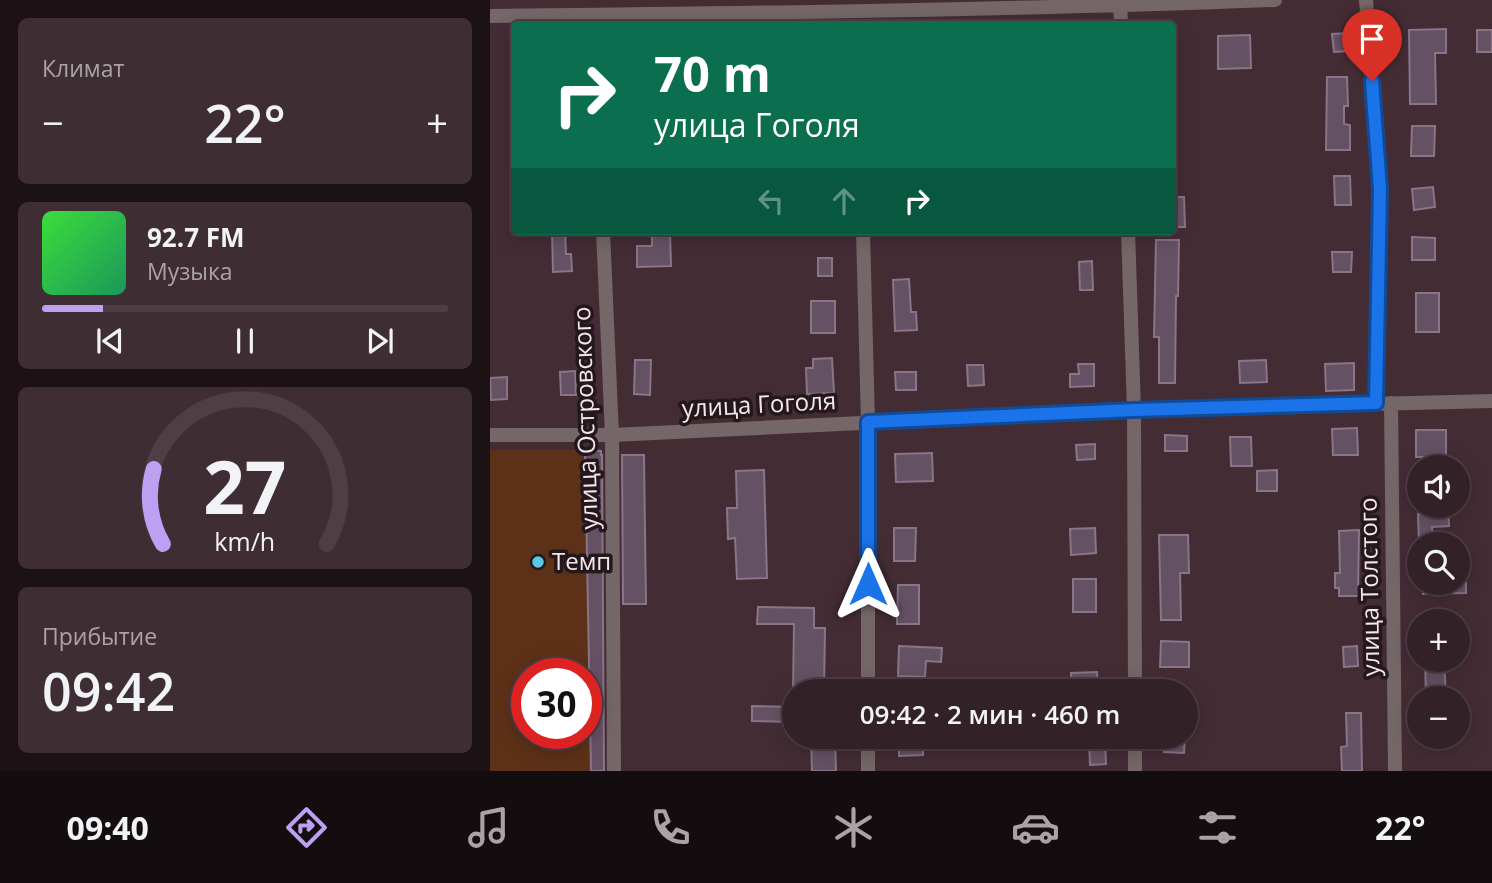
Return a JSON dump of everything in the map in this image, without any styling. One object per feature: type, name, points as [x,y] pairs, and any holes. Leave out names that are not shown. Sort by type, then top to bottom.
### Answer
[{"type":"street","points":[[490,16],[598,13],[858,18],[872,6],[1275,0]]},
{"type":"street","name":"улица Толстого","points":[[1366,0],[1380,189],[1395,771]]},
{"type":"street","points":[[1120,3],[1121,21]]},
{"type":"street","name":"улица Островского","points":[[603,235],[612,435],[614,771]]},
{"type":"street","points":[[863,235],[868,422],[868,679]]},
{"type":"street","points":[[1128,235],[1134,410],[1135,679]]},
{"type":"street","name":"улица Гоголя","points":[[490,435],[612,435],[1134,410],[1492,401]]},
{"type":"street","points":[[868,749],[868,771]]},
{"type":"street","points":[[1135,749],[1135,771]]},
{"type":"shaded area","name":"Темп","points":[[490,450],[585,450],[589,658],[511,658],[511,749],[591,749],[591,771],[490,771]]},
{"type":"building","points":[[1446,29],[1446,53],[1435,53],[1436,104],[1410,104],[1409,30]]},
{"type":"building","points":[[1477,30],[1492,30],[1492,52],[1477,52]]},
{"type":"building","points":[[1348,33],[1349,51],[1334,52],[1332,34]]},
{"type":"building","points":[[1250,35],[1251,68],[1218,69],[1218,36]]},
{"type":"building","points":[[1327,77],[1347,77],[1348,106],[1344,106],[1344,124],[1350,125],[1350,150],[1326,150]]},
{"type":"building","points":[[1412,126],[1435,126],[1434,156],[1411,156]]},
{"type":"building","points":[[1334,176],[1350,176],[1351,205],[1335,205]]},
{"type":"building","points":[[1433,187],[1435,207],[1414,210],[1412,189]]},
{"type":"building","points":[[1176,197],[1184,197],[1185,227],[1176,227]]},
{"type":"building","points":[[552,235],[565,235],[566,254],[571,254],[572,271],[553,272]]},
{"type":"building","points":[[652,235],[670,235],[671,266],[637,267],[637,246],[652,246]]},
{"type":"building","points":[[1412,237],[1435,238],[1435,260],[1412,260]]},
{"type":"building","points":[[1156,240],[1179,240],[1175,383],[1159,383],[1159,337],[1154,337]]},
{"type":"building","points":[[1332,252],[1352,252],[1351,272],[1333,272]]},
{"type":"building","points":[[818,258],[832,258],[832,276],[818,276]]},
{"type":"building","points":[[1092,261],[1093,290],[1080,290],[1079,262]]},
{"type":"building","points":[[909,279],[911,312],[916,312],[917,330],[895,331],[893,280]]},
{"type":"building","points":[[1416,293],[1439,293],[1439,332],[1416,332]]},
{"type":"building","points":[[811,301],[835,301],[835,333],[811,333]]},
{"type":"building","points":[[832,358],[834,393],[807,394],[806,368],[813,368],[813,359]]},
{"type":"building","points":[[635,360],[651,360],[650,395],[634,394]]},
{"type":"building","points":[[1266,360],[1267,382],[1240,383],[1239,361]]},
{"type":"building","points":[[1354,363],[1354,390],[1326,391],[1325,364]]},
{"type":"building","points":[[1078,364],[1094,364],[1094,386],[1070,387],[1070,374],[1079,374]]},
{"type":"building","points":[[967,365],[983,365],[984,385],[968,386]]},
{"type":"building","points":[[575,371],[576,395],[561,395],[560,372]]},
{"type":"building","points":[[895,372],[916,372],[916,390],[896,390]]},
{"type":"building","points":[[507,377],[507,399],[491,400],[490,378]]},
{"type":"building","points":[[1357,428],[1358,455],[1333,455],[1332,429]]},
{"type":"building","points":[[1416,430],[1446,430],[1446,455],[1416,455]]},
{"type":"building","points":[[1165,435],[1187,436],[1187,451],[1165,451]]},
{"type":"building","points":[[1230,437],[1251,437],[1252,466],[1231,466]]},
{"type":"building","points":[[1095,444],[1095,459],[1077,460],[1076,445]]},
{"type":"building","points":[[585,450],[601,451],[602,455],[604,771],[591,771],[591,749],[602,749],[602,658],[589,658]]},
{"type":"building","points":[[932,453],[933,481],[896,482],[895,454]]},
{"type":"building","points":[[622,455],[644,455],[646,604],[623,604]]},
{"type":"building","points":[[764,470],[767,578],[737,579],[735,538],[728,539],[727,508],[737,508],[736,471]]},
{"type":"building","points":[[1277,470],[1277,491],[1257,491],[1257,471]]},
{"type":"building","points":[[1418,518],[1449,518],[1449,526],[1432,527],[1432,532],[1419,532]]},
{"type":"building","points":[[894,528],[916,528],[915,561],[894,561]]},
{"type":"building","points":[[1095,528],[1096,553],[1071,555],[1070,529]]},
{"type":"building","points":[[1359,530],[1358,596],[1339,596],[1339,588],[1335,588],[1335,573],[1340,573],[1339,531]]},
{"type":"building","points":[[1159,535],[1188,535],[1189,573],[1180,573],[1181,620],[1161,620]]},
{"type":"building","points":[[1073,579],[1096,579],[1096,612],[1073,612]]},
{"type":"building","points":[[898,585],[919,585],[919,624],[897,624]]},
{"type":"building","points":[[758,607],[814,608],[814,628],[825,628],[824,679],[793,679],[794,624],[757,624]]},
{"type":"building","points":[[1161,641],[1189,642],[1189,667],[1160,667]]},
{"type":"building","points":[[899,646],[942,648],[941,662],[926,661],[925,677],[898,676]]},
{"type":"building","points":[[1357,646],[1358,666],[1344,667],[1343,647]]},
{"type":"building","points":[[1097,672],[1097,679],[1071,679],[1071,673]]},
{"type":"building","points":[[1425,672],[1445,672],[1445,686],[1426,686]]},
{"type":"building","points":[[752,706],[782,707],[782,722],[752,721]]},
{"type":"building","points":[[1346,713],[1361,713],[1362,771],[1342,771],[1341,747],[1347,746]]},
{"type":"building","points":[[811,749],[835,749],[836,771],[812,771]]},
{"type":"building","points":[[899,749],[923,749],[923,755],[899,756]]},
{"type":"building","points":[[1089,749],[1105,749],[1106,764],[1090,765]]},
{"type":"building","points":[[1164,749],[1184,749],[1184,753],[1164,752]]},
{"type":"place","name":"Темп","points":[[538,562]]},
{"type":"route","points":[[868,584],[868,422],[1376,403],[1380,189],[1372,81]]}]
